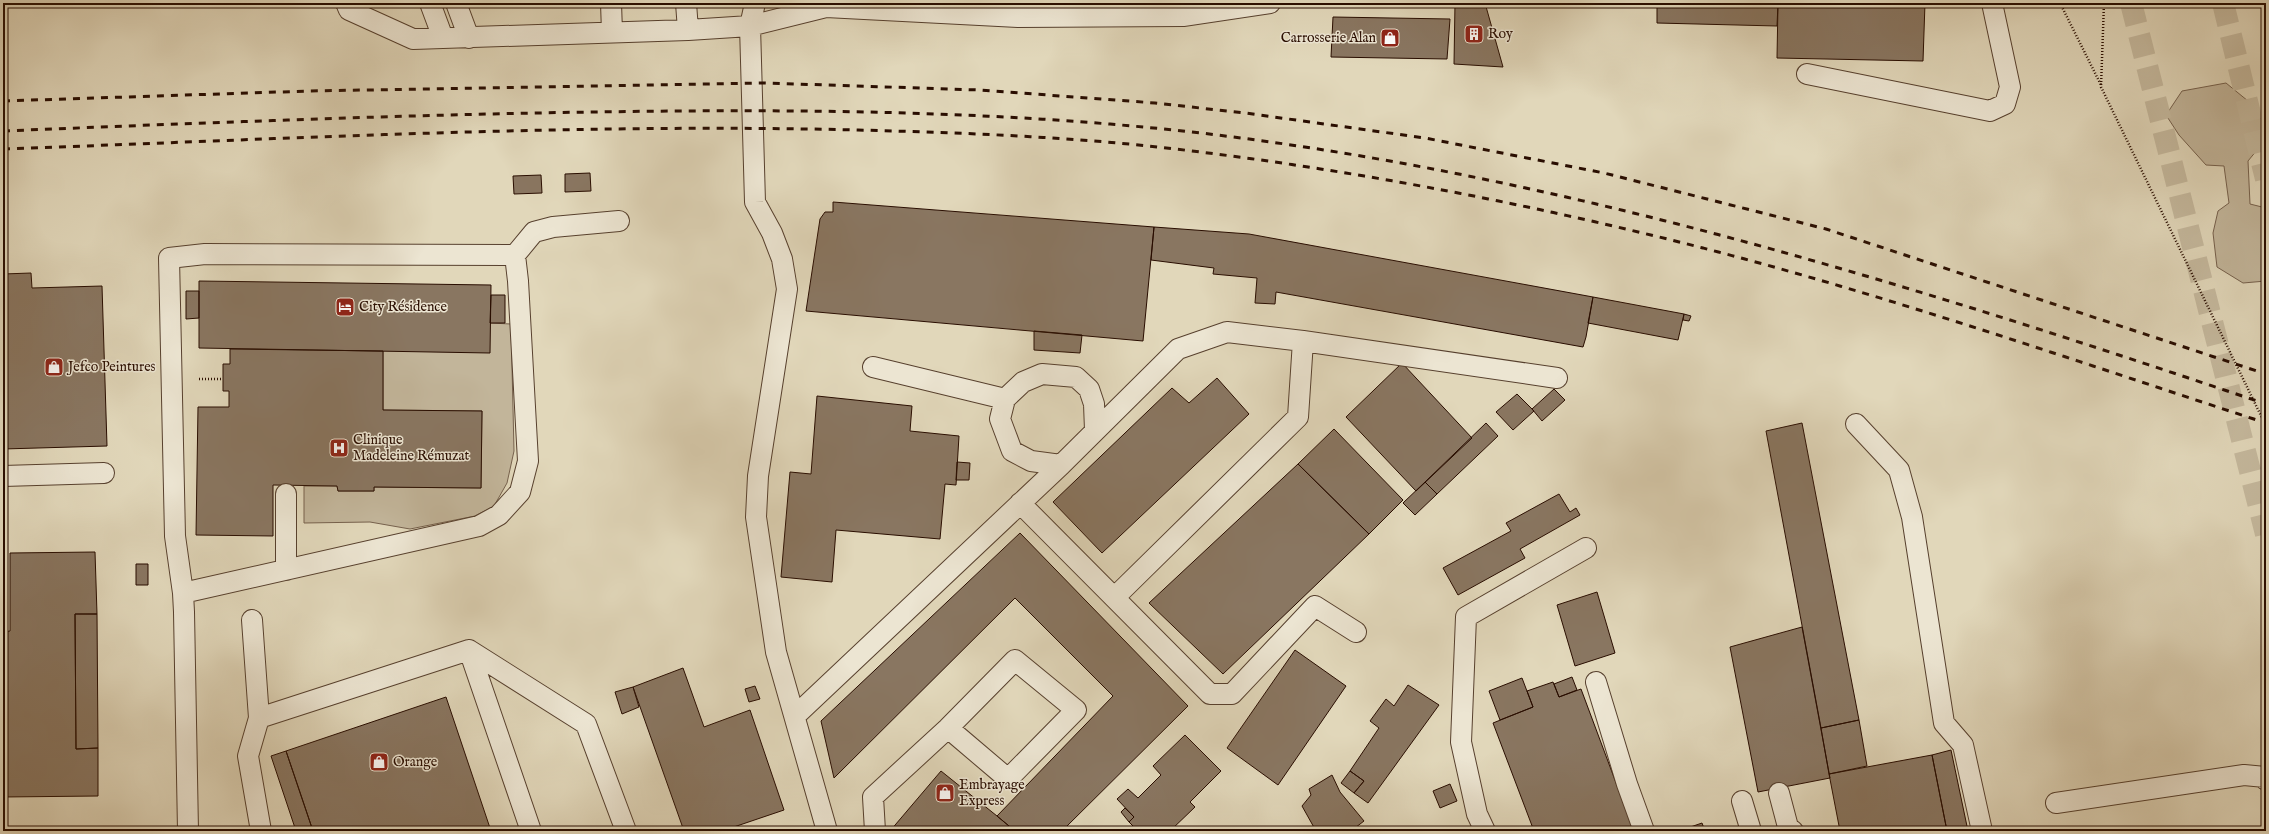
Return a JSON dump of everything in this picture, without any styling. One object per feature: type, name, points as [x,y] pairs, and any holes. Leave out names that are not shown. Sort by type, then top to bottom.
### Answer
[{"type":"lane","points":[[346,3],[349,10],[413,39],[688,30],[750,26],[826,7],[1018,17],[1183,16],[1215,7],[1270,3]]},
{"type":"lane","points":[[430,3],[443,38]]},
{"type":"lane","points":[[456,3],[469,38]]},
{"type":"lane","points":[[611,3],[612,32]]},
{"type":"lane","points":[[686,3],[688,30]]},
{"type":"lane","points":[[755,3],[750,26],[753,189],[755,202],[772,233],[782,259],[787,289],[758,476],[756,517],[776,652],[827,831]]},
{"type":"lane","points":[[1807,74],[1990,111],[2005,104],[2010,87],[1992,3]]},
{"type":"lane","points":[[183,593],[479,526],[499,515],[520,492],[528,461],[518,281],[515,255],[534,232],[553,227],[619,221]]},
{"type":"lane","points":[[188,831],[183,593],[175,536],[169,258],[205,254],[515,255]]},
{"type":"lane","points":[[795,716],[1061,465],[1178,349],[1227,332],[1303,340],[1557,378]]},
{"type":"lane","points":[[1115,597],[1298,417],[1303,340]]},
{"type":"lane","points":[[874,367],[1005,399]]},
{"type":"lane","points":[[1061,465],[1031,461],[1012,451],[1000,419],[1005,399],[1023,382],[1042,374],[1076,377],[1089,389],[1094,404],[1095,430]]},
{"type":"lane","points":[[1856,424],[1899,470],[1912,517],[1944,723],[1963,745],[1982,831]]},
{"type":"lane","points":[[3,476],[104,473]]},
{"type":"lane","points":[[286,494],[286,570]]},
{"type":"lane","points":[[1020,503],[1210,694],[1232,694],[1315,606],[1356,632]]},
{"type":"lane","points":[[1485,831],[1477,814],[1461,742],[1466,617],[1586,548]]},
{"type":"lane","points":[[252,620],[259,718],[248,756],[261,831]]},
{"type":"lane","points":[[259,718],[469,650]]},
{"type":"lane","points":[[469,650],[530,831]]},
{"type":"lane","points":[[469,650],[586,724],[626,831]]},
{"type":"lane","points":[[875,831],[873,796],[948,728],[1015,660],[1076,710],[1008,779],[948,728]]},
{"type":"lane","points":[[1596,682],[1627,784],[1644,831]]},
{"type":"lane","points":[[2056,803],[2244,775],[2265,776],[2266,780]]},
{"type":"lane","points":[[1779,793],[1788,827],[1793,831]]},
{"type":"lane","points":[[1742,802],[1751,831]]},
{"type":"path","points":[[2060,3],[2266,426]]},
{"type":"path","points":[[2101,87],[2104,3]]},
{"type":"shaded area","points":[[2226,83],[2259,110],[2266,136],[2266,139],[2248,161],[2250,204],[2266,208],[2266,281],[2243,283],[2217,267],[2213,233],[2218,211],[2229,203],[2224,166],[2206,165],[2179,135],[2166,115],[2182,91]]},
{"type":"shaded area","points":[[490,323],[511,324],[514,451],[507,483],[494,506],[475,516],[410,529],[370,522],[304,523],[304,486],[337,486],[338,491],[374,491],[374,487],[481,488],[482,411],[383,410],[383,351]]},
{"type":"building","points":[[1055,3],[1087,3],[1056,7]]},
{"type":"building","name":"Roy","points":[[1455,3],[1485,3],[1503,67],[1454,64]]},
{"type":"building","points":[[1657,3],[1778,3],[1777,26],[1657,23]]},
{"type":"building","points":[[1778,3],[1925,3],[1923,61],[1777,58]]},
{"type":"building","name":"Carrosserie Alan","points":[[1333,17],[1450,19],[1447,59],[1331,57]]},
{"type":"building","points":[[590,173],[591,191],[565,192],[565,174]]},
{"type":"building","points":[[541,175],[542,193],[514,194],[513,176]]},
{"type":"building","points":[[833,202],[1154,227],[1143,341],[806,311],[820,219],[825,212],[833,212]]},
{"type":"building","points":[[1154,227],[1249,234],[1593,297],[1586,337],[1583,347],[1276,292],[1275,304],[1255,303],[1257,278],[1213,274],[1214,268],[1151,260]]},
{"type":"building","name":"Jefco Peintures","points":[[31,273],[32,288],[102,286],[107,446],[3,449],[3,274]]},
{"type":"building","name":"City Résidence","points":[[199,281],[491,285],[490,353],[199,348]]},
{"type":"building","points":[[186,291],[199,291],[199,318],[186,319]]},
{"type":"building","points":[[491,295],[505,295],[505,323],[490,323]]},
{"type":"building","points":[[1593,297],[1684,314],[1678,340],[1588,323]]},
{"type":"building","points":[[1684,314],[1691,316],[1689,321],[1683,320]]},
{"type":"building","points":[[1034,331],[1082,335],[1080,353],[1034,350]]},
{"type":"building","name":"Clinique Madeleine Rémuzat","points":[[230,349],[383,351],[383,410],[482,411],[481,488],[374,487],[374,491],[338,491],[337,486],[273,485],[273,536],[196,535],[198,407],[229,407],[229,391],[223,391],[223,364],[230,364]]},
{"type":"building","points":[[1402,363],[1472,438],[1416,491],[1346,417]]},
{"type":"building","points":[[1217,378],[1249,414],[1102,553],[1053,502],[1172,388],[1189,403]]},
{"type":"building","points":[[1554,389],[1565,400],[1542,421],[1532,409]]},
{"type":"building","points":[[1517,394],[1534,411],[1513,430],[1496,412]]},
{"type":"building","points":[[817,396],[912,406],[910,431],[959,436],[956,485],[945,484],[940,539],[836,530],[832,582],[781,577],[790,472],[811,474]]},
{"type":"building","points":[[1486,423],[1498,436],[1437,494],[1425,482]]},
{"type":"building","points":[[1802,423],[1859,720],[1821,728],[1766,431]]},
{"type":"building","points":[[1334,429],[1403,500],[1369,534],[1298,464]]},
{"type":"building","points":[[957,462],[970,463],[969,480],[956,480]]},
{"type":"building","points":[[1298,464],[1369,534],[1223,674],[1149,603]]},
{"type":"building","points":[[1425,482],[1437,494],[1415,515],[1403,503]]},
{"type":"building","points":[[1559,494],[1570,512],[1576,508],[1580,515],[1520,549],[1525,558],[1458,595],[1443,568],[1511,531],[1506,523]]},
{"type":"building","points":[[1020,533],[1188,706],[1062,831],[1015,831],[997,816],[1113,696],[1015,598],[834,778],[821,721]]},
{"type":"building","points":[[95,552],[97,614],[75,614],[76,749],[98,748],[98,796],[3,797],[3,632],[10,631],[10,553]]},
{"type":"building","points":[[136,564],[148,564],[148,585],[136,585]]},
{"type":"building","points":[[1597,592],[1615,653],[1575,666],[1557,605]]},
{"type":"building","points":[[75,614],[97,614],[98,748],[76,749]]},
{"type":"building","points":[[1802,627],[1830,778],[1758,792],[1730,647]]},
{"type":"building","points":[[1295,650],[1346,686],[1278,785],[1227,748]]},
{"type":"building","points":[[683,668],[704,727],[750,710],[784,810],[722,831],[684,831],[633,687]]},
{"type":"building","points":[[1572,677],[1577,690],[1559,697],[1554,684]]},
{"type":"building","points":[[1522,678],[1533,707],[1500,720],[1489,691]]},
{"type":"building","points":[[1553,682],[1559,697],[1581,689],[1634,831],[1534,831],[1493,723],[1533,707],[1527,691]]},
{"type":"building","points":[[1408,685],[1439,705],[1368,803],[1354,793],[1364,781],[1350,771],[1379,728],[1370,721],[1386,699],[1394,706]]},
{"type":"building","points":[[755,686],[760,699],[749,702],[745,689]]},
{"type":"building","points":[[633,687],[639,707],[622,714],[615,692]]},
{"type":"building","name":"Orange","points":[[446,697],[491,831],[313,831],[286,751]]},
{"type":"building","points":[[1859,720],[1867,766],[1829,774],[1821,728]]},
{"type":"building","points":[[1185,735],[1221,771],[1190,802],[1195,807],[1170,831],[1138,831],[1129,822],[1134,817],[1117,799],[1128,789],[1138,798],[1161,775],[1153,766]]},
{"type":"building","points":[[1951,750],[1968,831],[1947,831],[1932,755]]},
{"type":"building","points":[[286,751],[313,831],[296,831],[271,756]]},
{"type":"building","points":[[1932,755],[1947,831],[1840,831],[1829,774]]},
{"type":"building","name":"Embrayage Express","points":[[941,771],[997,816],[1015,831],[890,831]]},
{"type":"building","points":[[1350,771],[1364,781],[1354,793],[1341,783]]},
{"type":"building","points":[[1332,775],[1340,792],[1364,821],[1351,831],[1316,831],[1302,806],[1311,795],[1309,789]]},
{"type":"building","points":[[1450,784],[1457,801],[1440,808],[1433,791]]},
{"type":"building","points":[[1125,808],[1134,817],[1129,822],[1121,812]]},
{"type":"building","points":[[1702,823],[1705,831],[1679,831]]},
{"type":"tunnel","points":[[2131,3],[2266,534]]},
{"type":"tunnel","points":[[2223,3],[2266,179]]},
{"type":"railway","points":[[3,101],[310,91],[765,83],[980,90],[1155,103],[1245,113],[1425,138],[1604,173],[1826,229],[2266,374]]},
{"type":"railway","points":[[3,131],[445,115],[592,112],[818,111],[968,115],[1043,119],[1192,132],[1330,151],[1467,176],[1602,205],[1870,277],[2135,360],[2266,404]]},
{"type":"railway","points":[[3,149],[430,133],[537,130],[751,128],[900,131],[1025,136],[1109,142],[1192,151],[1321,169],[1449,191],[1640,232],[1845,287],[2266,423]]},
{"type":"place","name":"Roy","points":[[1474,34]]},
{"type":"place","name":"Carrosserie Alan","points":[[1390,38]]},
{"type":"place","name":"City Résidence","points":[[345,307]]},
{"type":"place","name":"Jefco Peintures","points":[[54,367]]},
{"type":"place","name":"Clinique Madeleine Rémuzat","points":[[339,448]]},
{"type":"place","name":"Orange","points":[[379,762]]},
{"type":"place","name":"Embrayage Express","points":[[945,793]]}]
